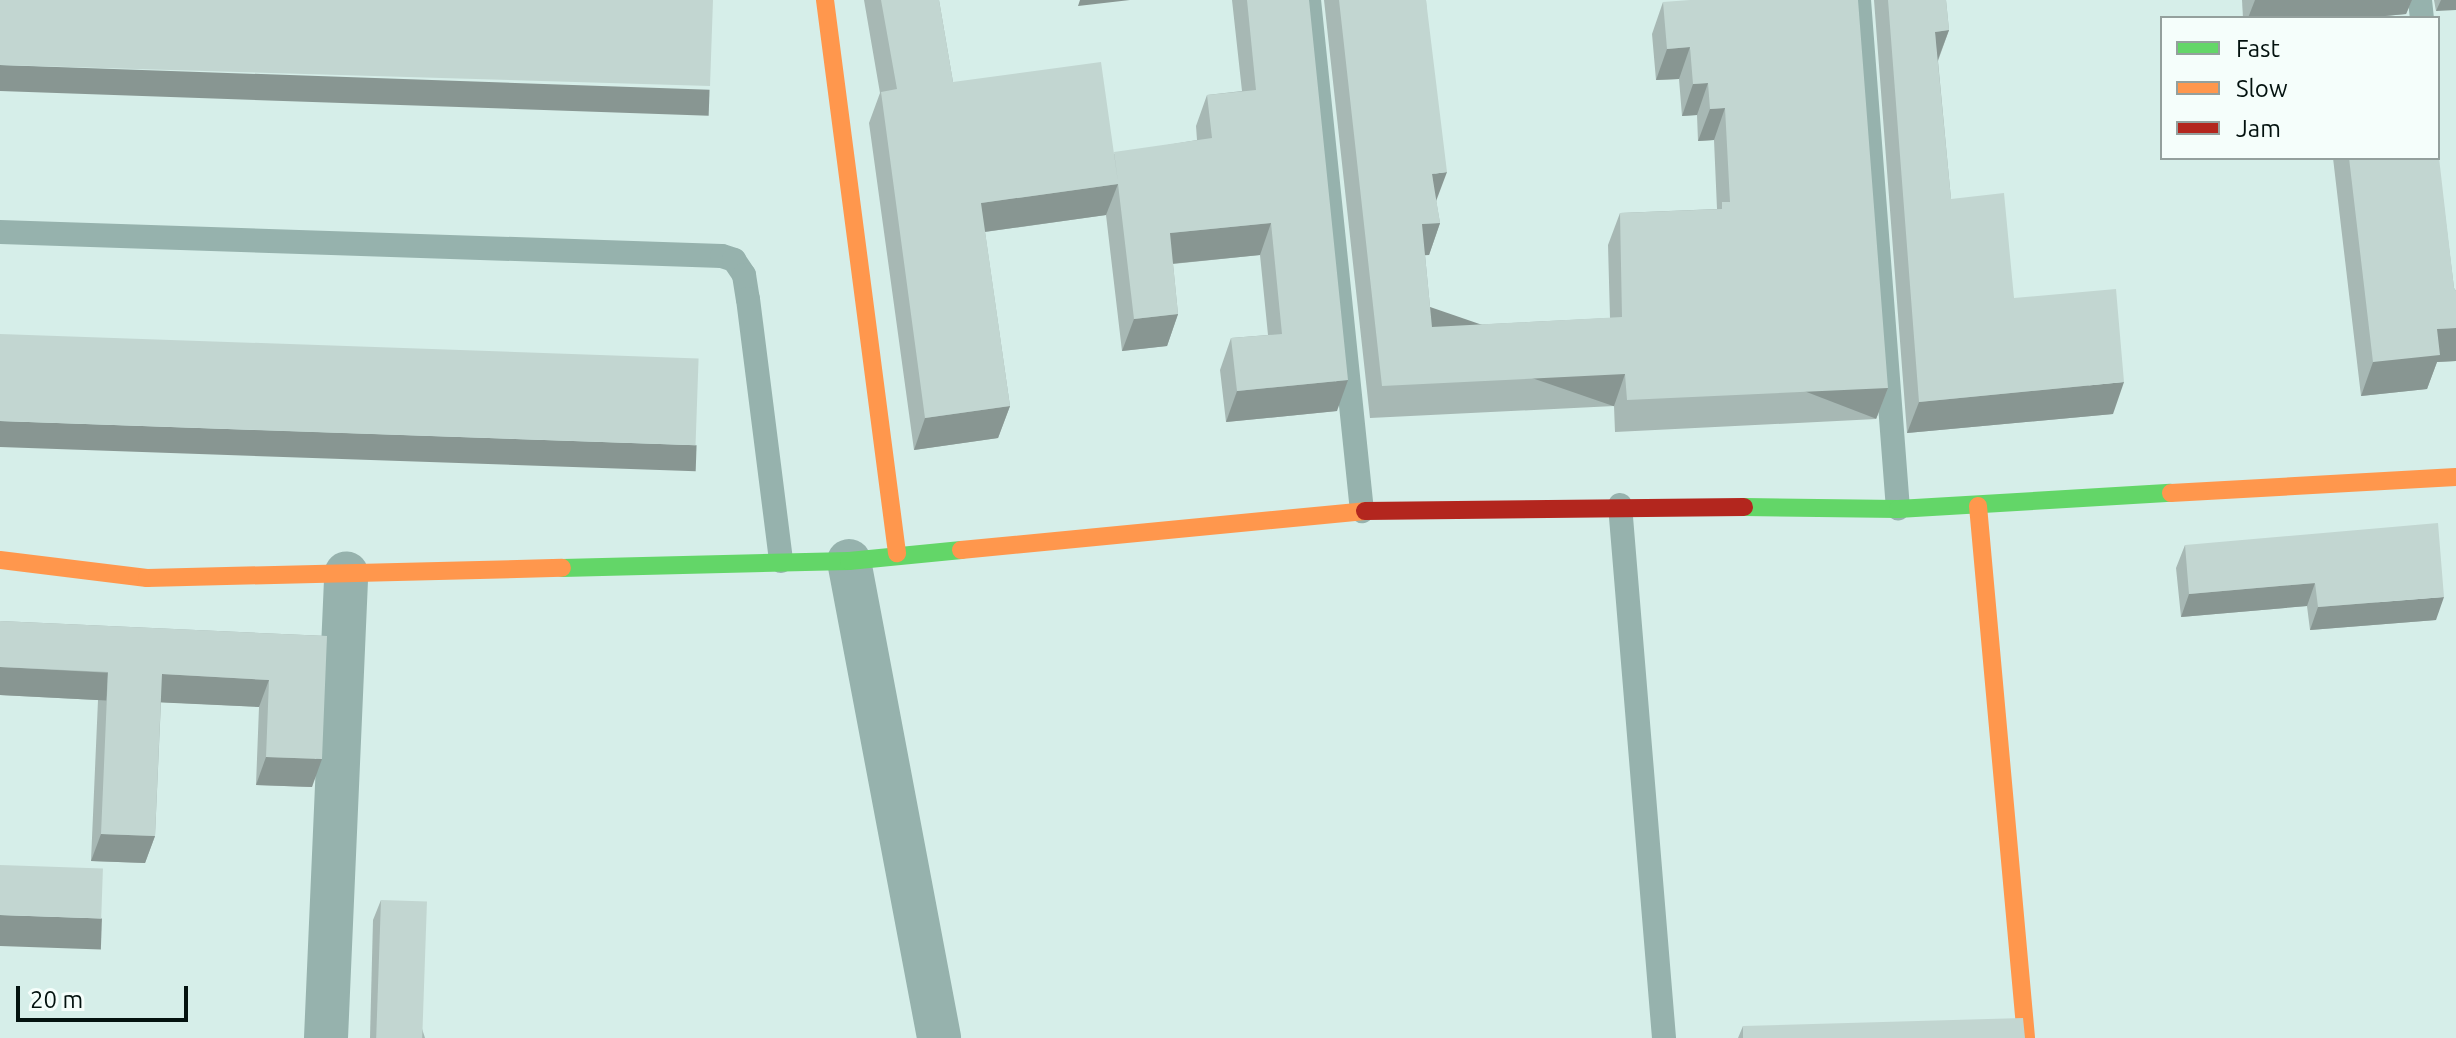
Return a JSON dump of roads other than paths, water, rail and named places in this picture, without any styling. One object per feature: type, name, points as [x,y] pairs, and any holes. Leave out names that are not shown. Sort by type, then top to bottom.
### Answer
[{"type":"street","points":[[825,0],[897,553]]},
{"type":"street","points":[[0,560],[147,578],[849,561],[897,553],[1362,511],[1620,505],[1898,509],[2456,477]]},
{"type":"street","points":[[1978,506],[2026,1038]]},
{"type":"street","points":[[849,561],[939,1038]]},
{"type":"street","points":[[326,1038],[346,573]]},
{"type":"lane","points":[[1309,0],[1362,511]]},
{"type":"lane","points":[[1859,0],[1898,509]]},
{"type":"lane","points":[[0,232],[722,256],[734,260],[744,275],[748,299],[781,561]]},
{"type":"lane","points":[[1620,505],[1664,1038]]}]
